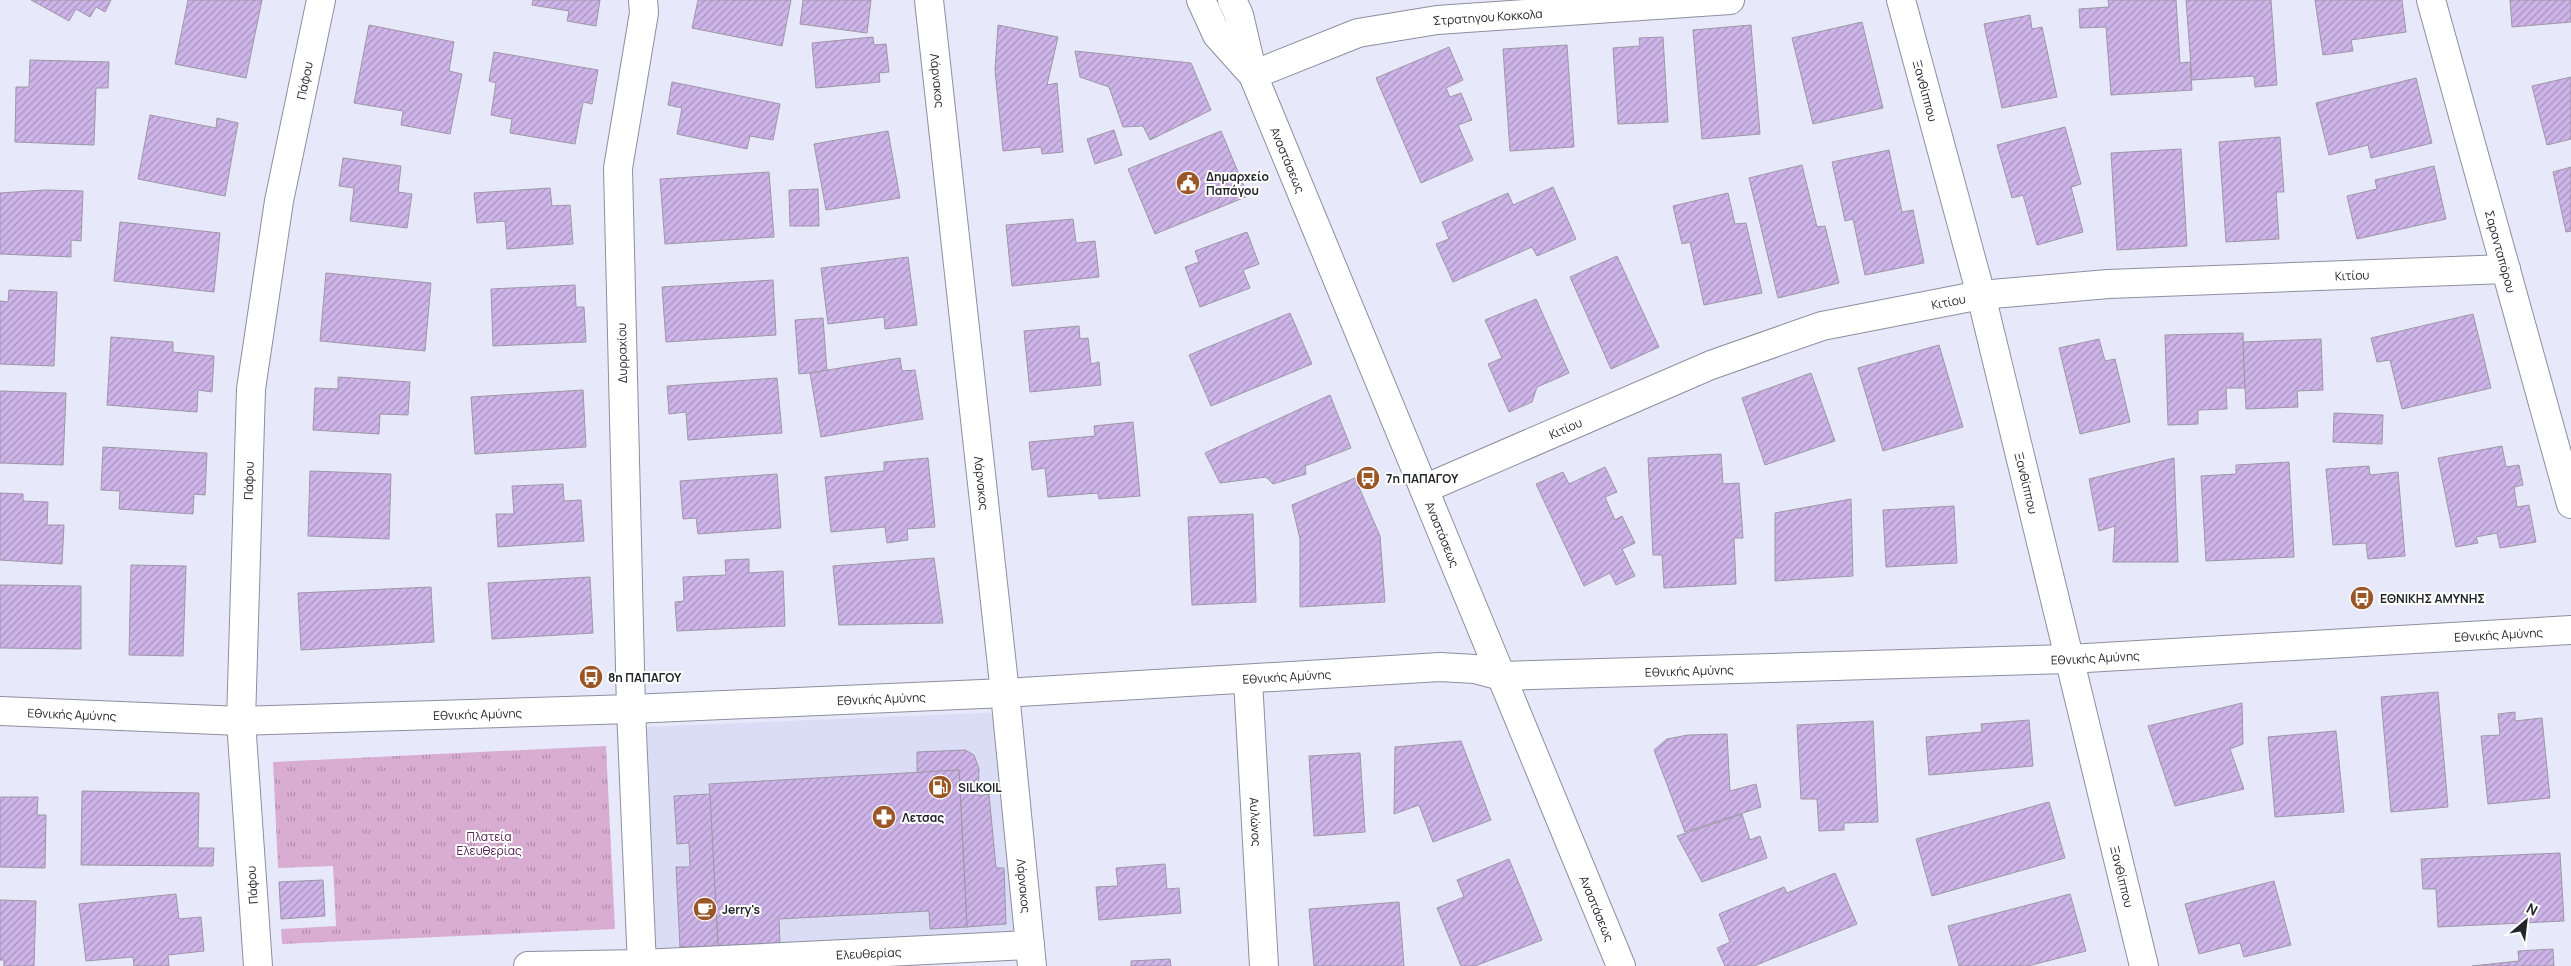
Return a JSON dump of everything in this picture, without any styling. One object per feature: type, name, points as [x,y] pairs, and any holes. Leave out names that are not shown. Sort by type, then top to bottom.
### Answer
[{"type":"street","name":"Πάφου","points":[[258,966],[241,721],[251,389],[279,201],[321,0]]},
{"type":"street","name":"Δυρραχίου","points":[[642,965],[631,709],[618,168],[644,13],[643,0]]},
{"type":"street","name":"Λάρνακος","points":[[929,0],[1005,693],[1031,955]]},
{"type":"street","name":"Αναστάσεως","points":[[1201,0],[1217,35],[1253,75]]},
{"type":"street","name":"Αναστάσεως","points":[[1232,0],[1239,15],[1253,75],[1621,966]]},
{"type":"street","name":"Στρατηγου Κοκκολα","points":[[1253,75],[1358,33],[1437,20],[1730,0]]},
{"type":"street","name":"Ξανθίππου","points":[[1902,0],[1981,295],[2144,966]]},
{"type":"street","name":"Σαρανταπόρου","points":[[2431,0],[2571,504]]},
{"type":"street","name":"Κιτίου","points":[[1424,489],[1711,365],[1822,326],[1981,295],[2108,284],[2506,269]]},
{"type":"street","name":"Εθνικής Αμύνης","points":[[0,711],[241,721],[631,709],[1005,693],[1248,680],[1440,667],[1475,669],[1501,676],[2069,659],[2571,630]]},
{"type":"street","name":"Αυλώνος","points":[[1248,680],[1264,966]]},
{"type":"street","name":"Ελευθερίας","points":[[528,966],[1031,955]]},
{"type":"shaded area","points":[[1003,712],[1014,937],[652,952],[641,727]]},
{"type":"green space","name":"Πλατεία Ελευθερίας","points":[[606,746],[615,929],[282,944],[281,929],[336,926],[333,866],[278,868],[273,762]]},
{"type":"building","points":[[31,0],[111,0],[105,12],[96,7],[90,17],[76,9],[69,21]]},
{"type":"building","points":[[188,0],[262,0],[246,78],[175,64]]},
{"type":"building","points":[[533,0],[600,0],[596,26],[567,21],[569,11],[532,5]]},
{"type":"building","points":[[698,0],[791,0],[782,46],[692,28]]},
{"type":"building","points":[[803,0],[871,0],[867,33],[800,24]]},
{"type":"building","points":[[2108,0],[2176,0],[2180,63],[2190,62],[2192,90],[2111,95],[2106,27],[2080,28],[2079,9],[2109,7]]},
{"type":"building","points":[[2186,0],[2271,0],[2277,85],[2255,87],[2254,76],[2192,80]]},
{"type":"building","points":[[2315,0],[2402,0],[2406,32],[2351,40],[2353,51],[2323,55]]},
{"type":"building","points":[[2510,0],[2571,0],[2571,22],[2512,27]]},
{"type":"building","points":[[2030,15],[2032,29],[2042,27],[2057,97],[2002,108],[1984,24]]},
{"type":"building","points":[[1862,22],[1883,108],[1813,124],[1792,38]]},
{"type":"building","points":[[369,25],[454,42],[449,71],[462,74],[450,134],[401,125],[403,111],[354,103]]},
{"type":"building","points":[[998,25],[1058,37],[1047,85],[1057,83],[1063,152],[1042,154],[1041,147],[1003,151],[995,70]]},
{"type":"building","points":[[1751,25],[1760,134],[1702,139],[1693,30]]},
{"type":"building","points":[[873,37],[874,45],[886,44],[889,72],[879,73],[880,82],[816,88],[812,43]]},
{"type":"building","points":[[1663,37],[1668,122],[1618,124],[1613,48],[1640,46],[1639,38]]},
{"type":"building","points":[[1567,45],[1574,147],[1510,151],[1503,49]]},
{"type":"building","points":[[1449,47],[1463,80],[1446,88],[1450,97],[1461,93],[1472,120],[1458,125],[1473,160],[1421,183],[1376,78]]},
{"type":"building","points":[[1075,51],[1191,63],[1211,110],[1150,140],[1143,126],[1123,127],[1109,87],[1080,77]]},
{"type":"building","points":[[494,52],[598,70],[592,104],[583,102],[575,144],[510,133],[512,119],[491,115],[496,83],[489,81]]},
{"type":"building","points":[[30,60],[109,62],[108,88],[96,88],[94,145],[15,142],[16,87],[29,87]]},
{"type":"building","points":[[2571,77],[2571,139],[2547,145],[2532,86]]},
{"type":"building","points":[[2416,78],[2432,143],[2371,158],[2368,145],[2329,155],[2316,103]]},
{"type":"building","points":[[672,82],[780,104],[773,140],[750,136],[747,149],[677,134],[682,108],[668,105]]},
{"type":"building","points":[[150,115],[216,128],[217,118],[238,123],[225,196],[138,179]]},
{"type":"building","points":[[2065,127],[2081,184],[2071,187],[2083,232],[2037,245],[2023,195],[2012,198],[1997,145]]},
{"type":"building","points":[[1114,130],[1122,155],[1095,164],[1087,139]]},
{"type":"building","points":[[888,131],[900,198],[826,210],[814,144]]},
{"type":"building","name":"Δημαρχείο Παπάγου","points":[[1221,131],[1248,196],[1155,234],[1128,169]]},
{"type":"building","points":[[2280,137],[2284,192],[2276,192],[2279,239],[2226,242],[2219,142]]},
{"type":"building","points":[[2181,149],[2187,246],[2117,250],[2111,153]]},
{"type":"building","points":[[1889,150],[1902,212],[1913,210],[1924,263],[1865,275],[1853,219],[1845,221],[1832,162]]},
{"type":"building","points":[[343,158],[401,166],[398,192],[412,194],[407,228],[350,221],[354,188],[339,186]]},
{"type":"building","points":[[1802,165],[1817,227],[1825,226],[1839,283],[1778,298],[1749,178]]},
{"type":"building","points":[[2434,166],[2446,219],[2357,239],[2347,196],[2377,189],[2375,180]]},
{"type":"building","points":[[2571,167],[2571,231],[2566,232],[2553,172]]},
{"type":"building","points":[[769,172],[774,237],[665,244],[660,179]]},
{"type":"building","points":[[1553,187],[1576,239],[1537,256],[1532,247],[1453,282],[1436,244],[1449,239],[1442,222],[1508,193],[1513,205]]},
{"type":"building","points":[[550,188],[552,206],[570,205],[573,244],[507,249],[505,221],[477,223],[474,193]]},
{"type":"building","points":[[818,189],[819,226],[790,226],[789,190]]},
{"type":"building","points":[[45,190],[83,191],[81,241],[71,240],[71,257],[0,254],[0,193]]},
{"type":"building","points":[[1728,193],[1735,224],[1746,223],[1762,293],[1704,305],[1690,242],[1682,244],[1673,206]]},
{"type":"building","points":[[1073,219],[1076,243],[1095,241],[1099,277],[1012,286],[1006,225]]},
{"type":"building","points":[[120,222],[220,233],[214,292],[114,281]]},
{"type":"building","points":[[1247,232],[1259,264],[1243,270],[1250,288],[1200,307],[1185,267],[1199,262],[1195,251]]},
{"type":"building","points":[[1617,256],[1659,347],[1611,369],[1570,277]]},
{"type":"building","points":[[908,257],[917,325],[885,329],[884,317],[828,324],[821,268]]},
{"type":"building","points":[[326,273],[431,283],[425,351],[320,341]]},
{"type":"building","points":[[773,280],[776,335],[666,342],[662,287]]},
{"type":"building","points":[[575,285],[576,307],[584,307],[586,342],[493,346],[491,289]]},
{"type":"building","points":[[9,290],[57,292],[54,366],[0,364],[0,301],[8,302]]},
{"type":"building","points":[[1536,299],[1569,373],[1537,387],[1532,402],[1509,412],[1488,364],[1502,358],[1485,320]]},
{"type":"building","points":[[1290,313],[1312,364],[1211,406],[1189,355]]},
{"type":"building","points":[[2473,314],[2491,388],[2402,409],[2390,360],[2377,362],[2371,338]]},
{"type":"building","points":[[823,318],[827,371],[799,374],[795,320]]},
{"type":"building","points":[[1079,326],[1080,339],[1088,338],[1091,364],[1099,362],[1101,385],[1030,392],[1024,331]]},
{"type":"building","points":[[2243,333],[2245,388],[2226,388],[2227,409],[2198,410],[2198,424],[2168,425],[2165,335]]},
{"type":"building","points":[[111,337],[173,342],[173,352],[214,356],[212,392],[198,390],[197,412],[107,405]]},
{"type":"building","points":[[2099,339],[2105,361],[2115,359],[2130,422],[2080,434],[2059,348]]},
{"type":"building","points":[[2321,339],[2323,390],[2297,391],[2298,407],[2246,409],[2243,342]]},
{"type":"building","points":[[1939,345],[1963,427],[1883,451],[1858,368]]},
{"type":"building","points":[[900,358],[902,371],[915,370],[923,419],[821,437],[810,373]]},
{"type":"building","points":[[1811,373],[1835,441],[1765,465],[1742,398]]},
{"type":"building","points":[[338,377],[410,382],[408,415],[380,414],[379,434],[313,430],[315,388],[338,389]]},
{"type":"building","points":[[777,378],[782,433],[688,440],[686,412],[669,414],[667,386]]},
{"type":"building","points":[[583,390],[586,447],[475,454],[471,397]]},
{"type":"building","points":[[0,391],[66,393],[63,465],[0,463]]},
{"type":"building","points":[[1330,395],[1351,448],[1305,466],[1306,474],[1273,484],[1266,477],[1220,483],[1205,453]]},
{"type":"building","points":[[2334,413],[2383,415],[2382,444],[2333,442]]},
{"type":"building","points":[[1133,422],[1140,496],[1099,499],[1098,493],[1048,497],[1045,468],[1032,470],[1029,442],[1095,436],[1094,426]]},
{"type":"building","points":[[2502,446],[2506,467],[2519,465],[2523,485],[2514,487],[2517,507],[2529,505],[2536,542],[2500,548],[2497,533],[2476,537],[2478,543],[2456,547],[2438,458]]},
{"type":"building","points":[[103,447],[207,453],[205,495],[194,494],[193,514],[119,509],[120,491],[101,490]]},
{"type":"building","points":[[1721,454],[1723,484],[1739,483],[1743,538],[1734,538],[1736,584],[1664,588],[1662,555],[1653,555],[1648,458]]},
{"type":"building","points":[[928,458],[935,527],[907,529],[908,540],[887,543],[885,527],[831,532],[825,477],[884,471],[884,462]]},
{"type":"building","points":[[2174,458],[2178,562],[2113,562],[2115,526],[2099,531],[2089,479]]},
{"type":"building","points":[[2289,462],[2294,557],[2206,561],[2201,476],[2236,474],[2236,465]]},
{"type":"building","points":[[2369,466],[2370,475],[2398,472],[2405,556],[2368,559],[2366,543],[2333,545],[2326,469]]},
{"type":"building","points":[[1605,467],[1617,492],[1605,497],[1615,520],[1622,516],[1635,543],[1622,549],[1635,576],[1616,585],[1610,573],[1584,586],[1536,484],[1563,472],[1569,484]]},
{"type":"building","points":[[310,471],[391,474],[389,539],[308,536]]},
{"type":"building","points":[[777,474],[781,528],[698,534],[696,518],[683,519],[680,481]]},
{"type":"building","points":[[1355,478],[1380,536],[1385,602],[1300,607],[1300,539],[1292,505]]},
{"type":"building","points":[[563,484],[564,501],[581,500],[584,541],[498,547],[496,514],[514,514],[512,486]]},
{"type":"building","points":[[0,493],[23,494],[23,501],[48,502],[47,525],[64,525],[62,564],[0,560]]},
{"type":"building","points":[[1851,499],[1853,576],[1775,581],[1775,513]]},
{"type":"building","points":[[1954,506],[1957,563],[1886,567],[1883,510]]},
{"type":"building","points":[[1253,514],[1256,602],[1192,605],[1188,517]]},
{"type":"building","points":[[934,558],[943,623],[839,625],[833,566]]},
{"type":"building","points":[[749,559],[749,573],[783,571],[785,626],[677,631],[675,602],[684,601],[683,577],[726,575],[725,560]]},
{"type":"building","points":[[131,565],[186,566],[183,656],[129,655]]},
{"type":"building","points":[[590,577],[593,633],[492,639],[488,583]]},
{"type":"building","points":[[0,585],[81,586],[81,649],[0,648]]},
{"type":"building","points":[[431,587],[434,642],[301,650],[298,593]]},
{"type":"building","points":[[2438,692],[2448,807],[2391,812],[2381,697]]},
{"type":"building","points":[[2242,703],[2243,744],[2230,749],[2244,789],[2175,806],[2148,726]]},
{"type":"building","points":[[2515,712],[2515,721],[2542,718],[2550,798],[2488,804],[2481,736],[2500,735],[2498,714]]},
{"type":"building","points":[[2029,720],[2033,766],[1929,775],[1926,737],[1982,732],[1981,724]]},
{"type":"building","points":[[1873,721],[1878,822],[1844,823],[1844,830],[1819,831],[1817,799],[1801,799],[1797,725]]},
{"type":"building","points":[[2336,731],[2344,812],[2275,817],[2268,737]]},
{"type":"building","points":[[1727,734],[1730,791],[1756,784],[1761,807],[1685,832],[1654,750],[1667,739],[1688,735]]},
{"type":"building","points":[[1461,741],[1491,820],[1433,842],[1419,805],[1394,814],[1395,747]]},
{"type":"building","points":[[965,750],[974,755],[979,769],[978,796],[989,794],[996,868],[1004,868],[1006,924],[967,927],[959,770],[917,773],[917,752]]},
{"type":"building","points":[[1360,753],[1365,832],[1314,836],[1309,756]]},
{"type":"building","points":[[959,770],[967,927],[930,929],[929,911],[779,919],[780,943],[718,946],[709,784]]},
{"type":"building","points":[[82,791],[199,793],[198,848],[214,848],[213,866],[81,865]]},
{"type":"building","points":[[710,794],[718,946],[680,947],[676,867],[690,867],[689,843],[677,844],[674,796]]},
{"type":"building","points":[[0,797],[38,797],[37,815],[46,815],[45,868],[0,867]]},
{"type":"building","points":[[2049,802],[2065,858],[1932,896],[1916,839]]},
{"type":"building","points":[[1742,814],[1750,840],[1760,836],[1767,858],[1702,882],[1677,836]]},
{"type":"building","points":[[2560,853],[2564,921],[2438,927],[2436,889],[2423,889],[2421,859]]},
{"type":"building","points":[[1509,859],[1542,940],[1475,966],[1461,966],[1437,908],[1464,897],[1457,880]]},
{"type":"building","points":[[1165,864],[1167,889],[1179,888],[1181,913],[1099,920],[1096,887],[1118,886],[1116,868]]},
{"type":"building","points":[[1835,873],[1857,924],[1754,966],[1725,966],[1717,948],[1730,942],[1719,914],[1784,887],[1787,893]]},
{"type":"building","points":[[323,880],[325,916],[281,919],[279,882]]},
{"type":"building","points":[[2274,881],[2291,945],[2244,957],[2240,943],[2199,954],[2185,904]]},
{"type":"building","points":[[176,894],[179,919],[201,917],[204,951],[168,955],[169,966],[134,966],[133,957],[86,961],[79,904]]},
{"type":"building","points":[[2070,894],[2086,951],[2028,966],[1959,966],[1948,926]]},
{"type":"building","points":[[0,900],[36,901],[34,966],[4,966],[4,960],[0,960]]},
{"type":"building","points":[[1399,902],[1404,966],[1314,966],[1309,909]]},
{"type":"building","points":[[2553,949],[2554,966],[2472,966],[2519,961],[2518,951]]},
{"type":"building","points":[[1170,959],[1171,966],[1131,966],[1131,961]]},
{"type":"place","name":"Δημαρχείο Παπάγου","points":[[1188,183]]},
{"type":"place","name":"7η ΠΑΠΑΓΟΥ","points":[[1368,478]]},
{"type":"place","name":"ΕΘΝΙΚΗΣ ΑΜΥΝΗΣ","points":[[2362,598]]},
{"type":"place","name":"8η ΠΑΠΑΓΟΥ","points":[[591,677]]},
{"type":"place","name":"SILKOIL","points":[[940,787]]},
{"type":"place","name":"Λετσας","points":[[884,817]]},
{"type":"place","name":"Jerry's","points":[[705,909]]}]
